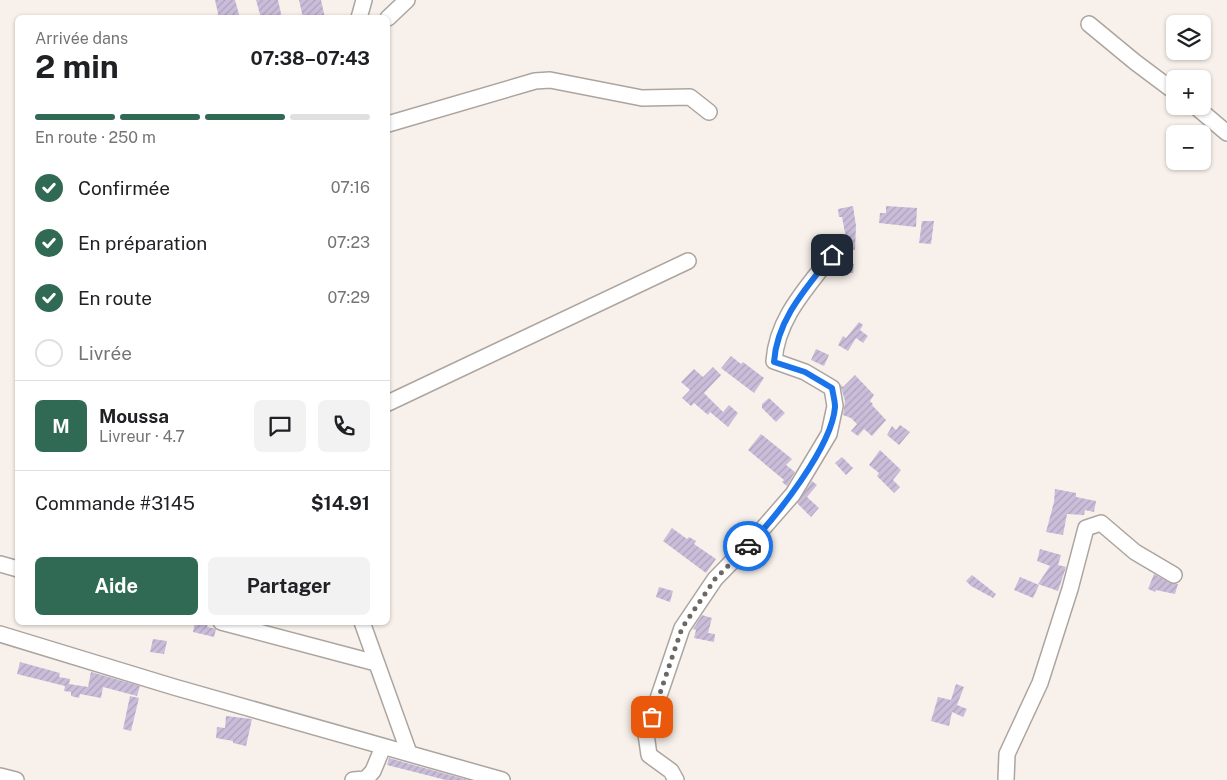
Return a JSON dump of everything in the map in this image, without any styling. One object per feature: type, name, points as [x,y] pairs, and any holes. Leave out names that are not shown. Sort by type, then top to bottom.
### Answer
[{"type":"street","points":[[360,15],[364,0]]},
{"type":"street","points":[[390,16],[406,0]]},
{"type":"street","points":[[1089,24],[1166,85]]},
{"type":"street","points":[[390,123],[535,81],[550,80],[642,98],[690,97],[709,112]]},
{"type":"street","points":[[1206,115],[1227,132]]},
{"type":"street","points":[[676,780],[671,771],[648,755],[646,734],[682,628],[715,579],[752,541],[793,494],[828,434],[835,406],[832,388],[805,372],[774,362],[775,350],[782,325],[832,255]]},
{"type":"street","points":[[390,401],[688,261]]},
{"type":"street","points":[[1006,780],[1007,754],[1040,683],[1070,589],[1086,528],[1101,523],[1135,552],[1174,575]]},
{"type":"street","points":[[0,564],[15,569]]},
{"type":"street","points":[[232,625],[376,663]]},
{"type":"street","points":[[363,625],[409,753]]},
{"type":"street","points":[[0,634],[174,687],[502,780]]},
{"type":"street","points":[[353,780],[366,779],[373,771],[383,747]]},
{"type":"street","points":[[0,776],[16,780]]},
{"type":"building","points":[[215,0],[235,0],[239,15],[218,15]]},
{"type":"building","points":[[256,0],[278,0],[281,15],[260,15]]},
{"type":"building","points":[[299,0],[321,0],[324,15],[302,15]]},
{"type":"building","points":[[853,206],[856,226],[855,250],[829,246],[830,237],[846,238],[842,217],[839,217],[838,209]]},
{"type":"building","points":[[886,206],[917,208],[916,227],[879,223],[880,213],[886,213]]},
{"type":"building","points":[[922,221],[934,221],[931,244],[919,243]]},
{"type":"building","points":[[838,262],[854,264],[853,273],[837,271]]},
{"type":"building","points":[[859,322],[863,325],[860,330],[868,336],[863,343],[856,338],[848,351],[838,345],[843,336],[846,338]]},
{"type":"building","points":[[816,349],[829,355],[824,366],[811,360]]},
{"type":"building","points":[[731,356],[741,364],[743,362],[764,378],[754,393],[721,368]]},
{"type":"building","points":[[713,367],[721,375],[704,393],[723,412],[729,405],[738,413],[728,427],[710,412],[708,415],[694,403],[691,406],[682,398],[690,390],[681,382],[694,369],[703,377]]},
{"type":"building","points":[[855,375],[874,395],[870,401],[886,420],[872,436],[864,429],[858,436],[851,431],[857,424],[851,418],[843,415],[845,401],[840,384],[843,387]]},
{"type":"building","points":[[769,398],[785,413],[776,422],[762,408],[762,404]]},
{"type":"building","points":[[900,425],[910,432],[899,445],[887,435],[892,426],[896,430]]},
{"type":"building","points":[[761,434],[792,459],[786,465],[795,472],[787,486],[782,482],[784,480],[748,450]]},
{"type":"building","points":[[880,450],[901,470],[893,480],[900,487],[894,493],[877,476],[879,473],[869,465]]},
{"type":"building","points":[[842,457],[853,468],[846,475],[835,463]]},
{"type":"building","points":[[812,481],[817,485],[807,497],[819,508],[811,517],[797,503]]},
{"type":"building","points":[[1055,489],[1076,493],[1076,497],[1096,501],[1094,512],[1085,510],[1084,515],[1067,514],[1063,535],[1046,532],[1054,502]]},
{"type":"building","points":[[672,528],[687,539],[689,537],[696,541],[694,544],[716,559],[706,573],[663,541]]},
{"type":"building","points":[[1040,549],[1061,555],[1058,565],[1066,567],[1058,591],[1038,584],[1050,566],[1037,561]]},
{"type":"building","points":[[1154,574],[1170,583],[1178,584],[1175,594],[1156,590],[1155,592],[1148,589]]},
{"type":"building","points":[[972,575],[996,594],[993,598],[971,586],[966,581]]},
{"type":"building","points":[[1020,577],[1039,585],[1033,598],[1014,590]]},
{"type":"building","points":[[659,587],[673,591],[670,602],[656,597]]},
{"type":"building","points":[[702,615],[712,618],[708,633],[715,634],[714,642],[694,638],[696,630],[693,629]]},
{"type":"building","points":[[194,625],[208,625],[207,627],[216,629],[214,637],[193,632]]},
{"type":"building","points":[[153,639],[167,641],[164,654],[150,652]]},
{"type":"building","points":[[20,662],[60,673],[59,677],[70,679],[69,684],[88,687],[91,672],[140,686],[137,696],[103,687],[101,698],[80,694],[79,698],[71,696],[71,692],[64,691],[65,686],[17,674]]},
{"type":"building","points":[[956,684],[964,687],[957,705],[967,709],[963,717],[952,712],[949,726],[931,721],[938,697],[951,700]]},
{"type":"building","points":[[130,696],[139,698],[131,731],[123,729]]},
{"type":"building","points":[[226,716],[252,719],[246,746],[216,738],[217,727],[225,728]]},
{"type":"building","points":[[389,758],[468,780],[446,780],[387,765]]},
{"type":"way so far","points":[[652,717],[682,628],[715,579],[748,546]]},
{"type":"route","points":[[748,546],[793,494],[828,434],[835,406],[832,388],[805,372],[774,362],[775,350],[782,325],[832,255]]}]
